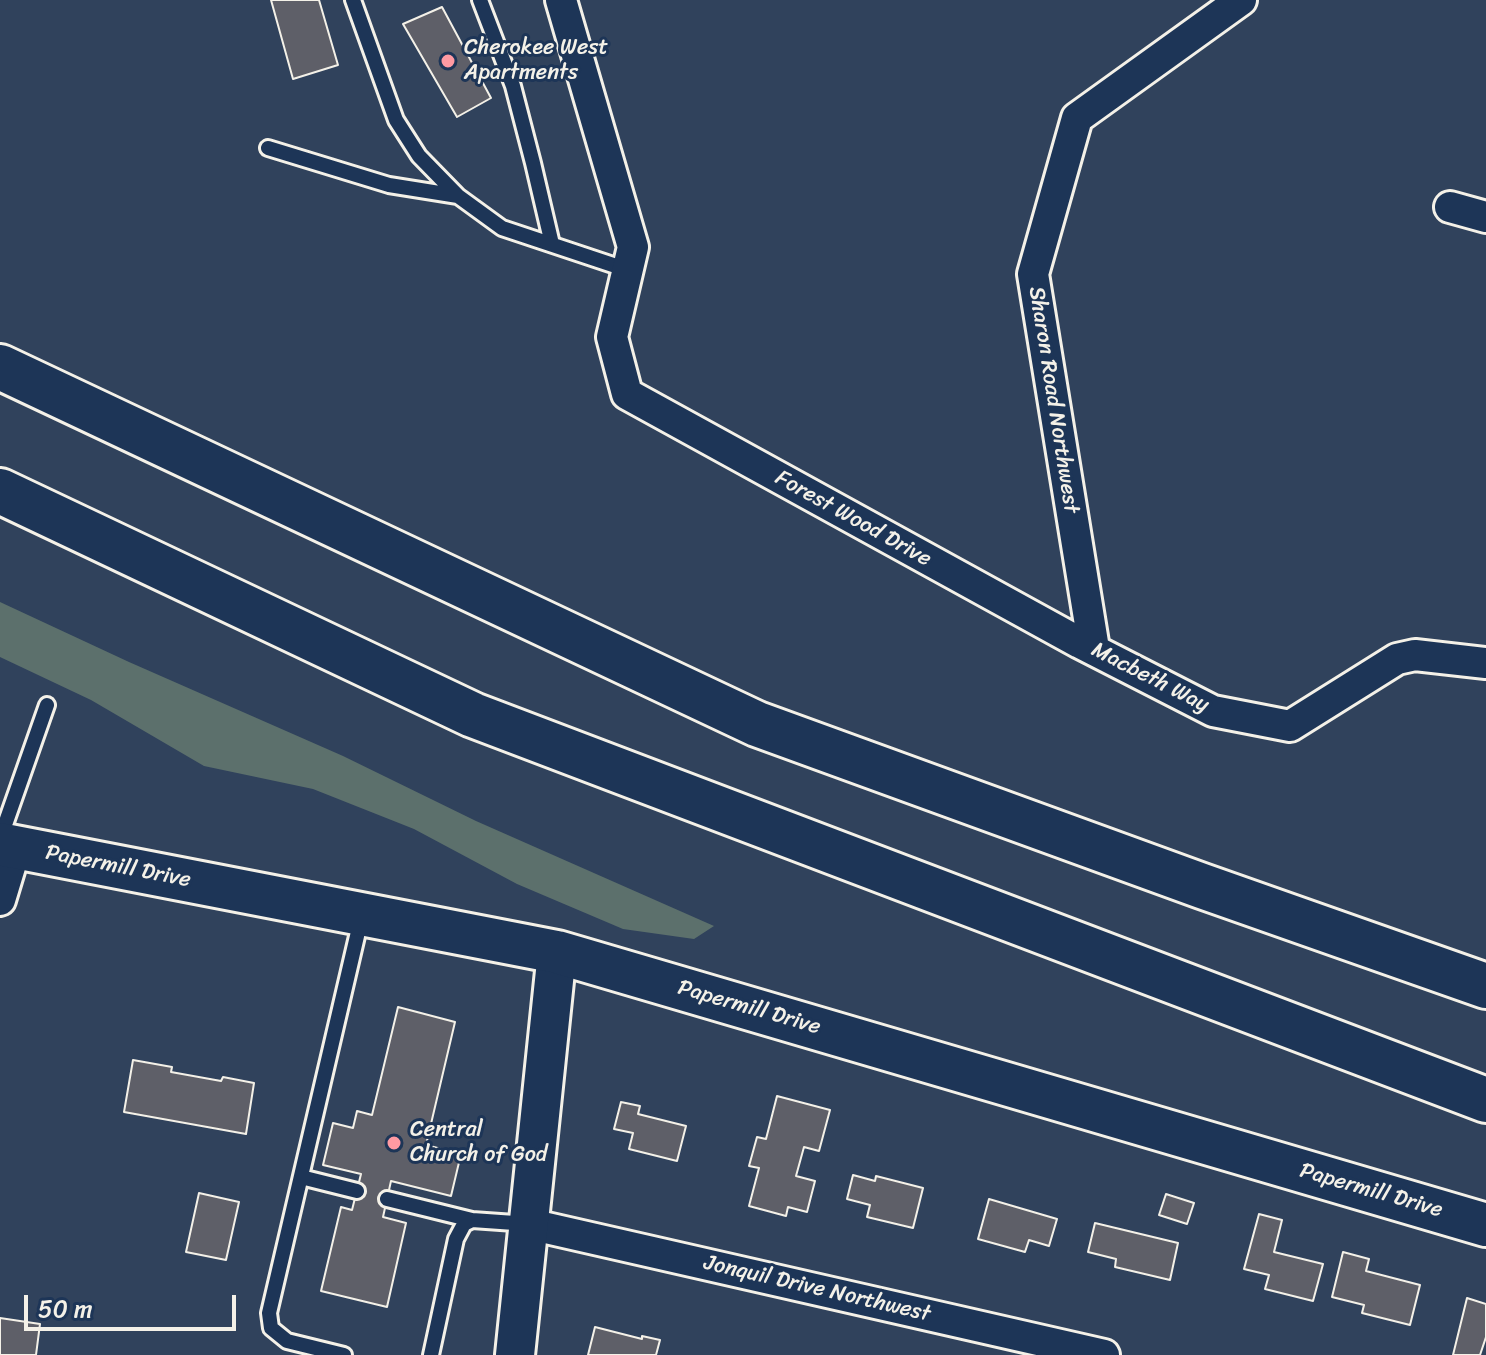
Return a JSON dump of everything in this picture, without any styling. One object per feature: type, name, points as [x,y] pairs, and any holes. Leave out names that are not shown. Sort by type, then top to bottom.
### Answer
[{"type":"highway","points":[[0,367],[757,724],[1486,986]]},
{"type":"highway","points":[[0,491],[473,715],[1486,1100]]},
{"type":"main road","name":"Papermill Drive","points":[[5,843],[557,952],[1486,1225]]},
{"type":"street","points":[[561,0],[633,247],[628,270]]},
{"type":"street","name":"Sharon Road Northwest","points":[[1087,646],[1033,274],[1077,118],[1241,0]]},
{"type":"street","points":[[1450,207],[1486,217]]},
{"type":"street","name":"Forest Wood Drive","points":[[628,270],[612,337],[627,394],[1087,646]]},
{"type":"street","name":"Macbeth Way","points":[[1087,646],[1213,711],[1290,726],[1397,659],[1415,655],[1486,663]]},
{"type":"street","points":[[0,900],[5,843]]},
{"type":"street","points":[[515,1355],[557,952]]},
{"type":"street","name":"Jonquil Drive Northwest","points":[[529,1224],[1104,1355]]},
{"type":"lane","points":[[353,0],[396,120],[419,156],[458,196],[502,228],[628,270]]},
{"type":"lane","points":[[480,0],[513,86],[552,244]]},
{"type":"lane","points":[[268,148],[389,185],[458,196]]},
{"type":"lane","points":[[5,843],[47,705]]},
{"type":"lane","points":[[344,1355],[287,1341],[271,1328],[269,1313],[362,914]]},
{"type":"lane","points":[[301,1177],[357,1191]]},
{"type":"lane","points":[[387,1199],[472,1220],[529,1224]]},
{"type":"lane","points":[[431,1355],[456,1239],[464,1224],[472,1220]]},
{"type":"green space","points":[[0,602],[343,756],[476,821],[714,926],[694,939],[623,929],[517,884],[414,829],[313,789],[204,766],[91,700],[0,657]]},
{"type":"building","points":[[271,0],[319,0],[338,65],[293,79]]},
{"type":"building","name":"Cherokee West Apartments","points":[[442,7],[491,98],[457,117],[403,24]]},
{"type":"building","points":[[398,1007],[455,1022],[426,1145],[461,1154],[451,1196],[391,1181],[383,1217],[406,1223],[387,1307],[321,1291],[341,1207],[352,1210],[361,1174],[323,1165],[333,1123],[353,1128],[357,1111],[372,1115]]},
{"type":"building","points":[[133,1060],[172,1067],[171,1072],[254,1083],[246,1134],[124,1112]]},
{"type":"building","points":[[777,1096],[830,1110],[819,1151],[804,1147],[796,1176],[815,1181],[807,1212],[788,1207],[786,1216],[749,1206],[759,1168],[749,1166],[757,1137],[766,1139]]},
{"type":"building","points":[[621,1102],[640,1106],[638,1114],[686,1126],[677,1161],[629,1149],[633,1133],[614,1129]]},
{"type":"building","points":[[853,1175],[875,1181],[876,1176],[923,1188],[913,1228],[867,1217],[870,1205],[847,1199]]},
{"type":"building","points":[[199,1193],[239,1202],[226,1260],[186,1252]]},
{"type":"building","points":[[1166,1194],[1194,1203],[1187,1224],[1159,1215]]},
{"type":"building","points":[[989,1199],[1057,1219],[1049,1246],[1029,1240],[1025,1252],[978,1239]]},
{"type":"building","points":[[1259,1214],[1282,1220],[1274,1252],[1323,1264],[1313,1301],[1265,1289],[1269,1275],[1244,1269]]},
{"type":"building","points":[[1095,1223],[1178,1243],[1170,1280],[1115,1267],[1116,1259],[1088,1252]]},
{"type":"building","points":[[1343,1252],[1369,1259],[1366,1271],[1420,1285],[1410,1325],[1362,1313],[1364,1305],[1332,1297]]},
{"type":"building","points":[[1467,1298],[1486,1304],[1486,1337],[1480,1355],[1453,1355]]},
{"type":"building","points":[[0,1318],[40,1324],[36,1355],[0,1355]]},
{"type":"building","points":[[595,1327],[642,1339],[642,1336],[660,1340],[656,1355],[588,1355]]},
{"type":"place","name":"Cherokee West Apartments","points":[[448,61]]},
{"type":"place","name":"Central Church of God","points":[[394,1143]]}]
